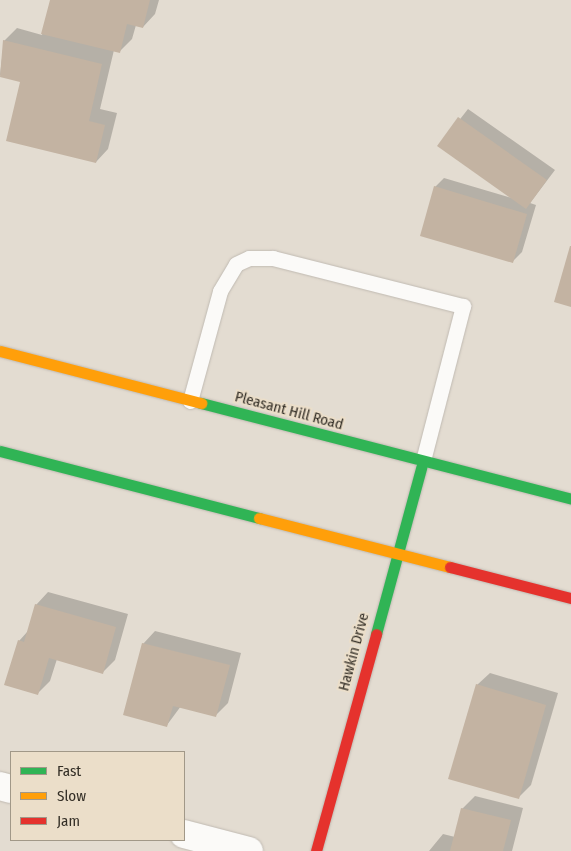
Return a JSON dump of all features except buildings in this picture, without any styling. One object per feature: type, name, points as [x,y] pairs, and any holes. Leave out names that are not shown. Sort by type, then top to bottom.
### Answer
[{"type":"main road","name":"Pleasant Hill Road","points":[[0,351],[571,499]]},
{"type":"main road","points":[[0,451],[571,598]]},
{"type":"main road","name":"Hawkin Drive","points":[[316,851],[423,461]]},
{"type":"street","points":[[185,834],[249,851]]},
{"type":"lane","points":[[190,400],[220,290],[236,264],[248,258],[273,258],[464,306],[423,461]]},
{"type":"traffic: fast","points":[[201,403],[571,499]]},
{"type":"traffic: fast","points":[[0,451],[259,518]]},
{"type":"traffic: fast","points":[[376,634],[423,461]]},
{"type":"traffic: slow","points":[[0,351],[201,403]]},
{"type":"traffic: slow","points":[[259,518],[450,567]]},
{"type":"traffic: jam","points":[[450,567],[571,598]]},
{"type":"traffic: jam","points":[[316,851],[376,634]]}]
